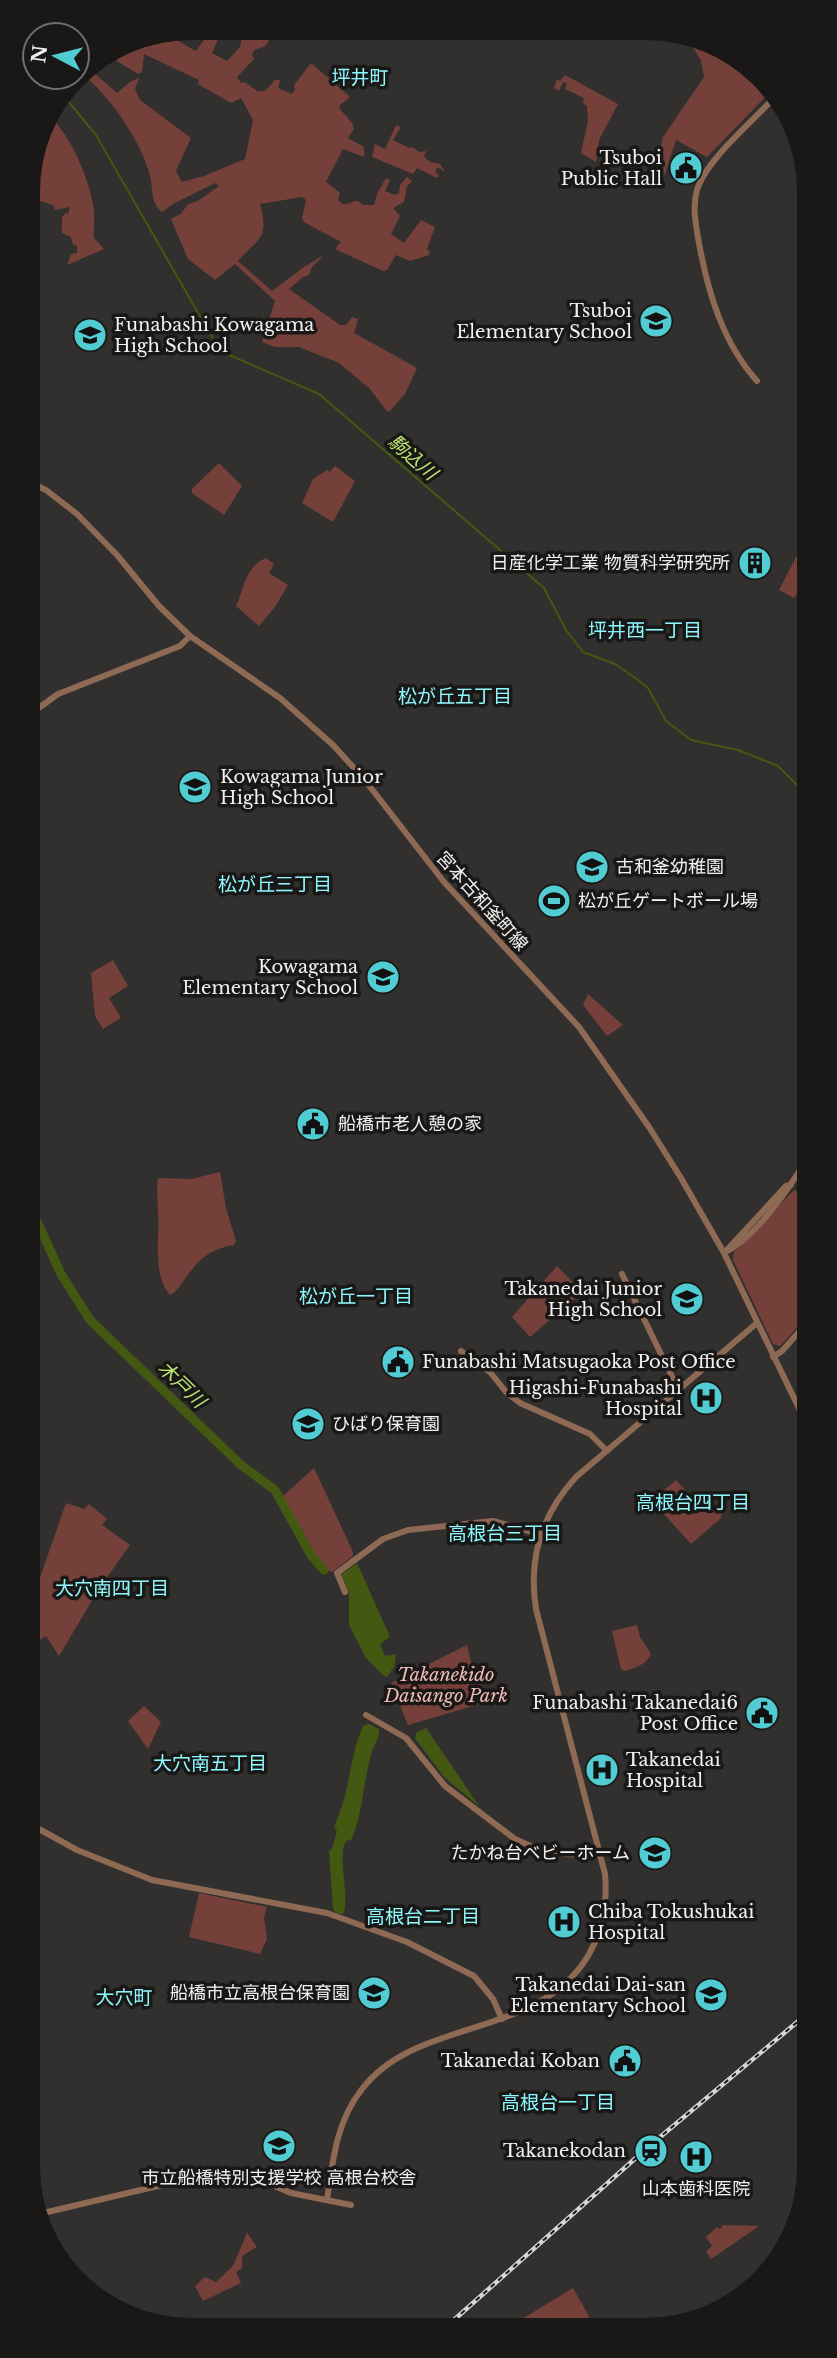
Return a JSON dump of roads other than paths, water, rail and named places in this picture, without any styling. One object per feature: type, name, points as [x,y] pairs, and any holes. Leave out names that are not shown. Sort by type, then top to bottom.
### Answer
[{"type":"street","points":[[757,381],[740,360],[716,309],[705,272],[695,220],[695,202],[697,190],[708,169],[769,105]]},
{"type":"street","name":"宮本古和釜町線","points":[[41,488],[77,514],[117,555],[159,606],[190,636],[280,698],[333,745],[364,779],[444,882],[572,1020],[649,1127],[724,1253],[796,1404]]},
{"type":"street","points":[[41,707],[58,694],[180,646],[190,636]]},
{"type":"street","points":[[724,1253],[736,1247],[790,1189],[797,1176]]},
{"type":"street","points":[[622,1274],[679,1391]]},
{"type":"street","points":[[327,2200],[338,2135],[349,2109],[370,2079],[396,2059],[415,2049],[502,2019],[552,1996],[589,1955],[600,1930],[606,1883],[601,1853],[536,1609],[533,1575],[540,1534],[560,1496],[576,1477],[757,1323]]},
{"type":"street","points":[[773,1357],[796,1335]]},
{"type":"street","points":[[461,1351],[490,1372],[506,1392],[520,1403],[590,1434],[607,1451]]},
{"type":"street","points":[[345,1592],[337,1573],[377,1543],[402,1532],[493,1521],[540,1534]]},
{"type":"street","points":[[366,1715],[406,1738],[443,1784],[515,1839],[528,1845],[577,1856],[601,1853]]},
{"type":"street","points":[[40,1830],[77,1850],[152,1880],[327,1913],[407,1942],[474,1976],[493,1999],[502,2019]]},
{"type":"street","points":[[47,2212],[162,2185],[218,2176],[253,2177],[291,2193],[351,2205]]},
{"type":"waterway","name":"駒込川","points":[[69,103],[96,135],[220,351],[319,394],[544,588],[566,630],[583,652],[615,664],[648,688],[666,721],[691,740],[738,750],[778,766],[797,785]]},
{"type":"waterway","name":"木戸川","points":[[40,1229],[61,1274],[90,1320],[241,1465],[275,1490],[311,1555],[324,1570]]},
{"type":"railway","points":[[456,2318],[647,2148],[796,2023]]},
{"type":"place","name":"Tsuboi Public Hall","points":[[686,168]]},
{"type":"place","name":"Tsuboi Elementary School","points":[[656,321]]},
{"type":"place","name":"Funabashi Kowagama High School","points":[[90,335]]},
{"type":"place","name":"日産化学工業 物質科学研究所","points":[[755,563]]},
{"type":"place","name":"Kowagama Junior High School","points":[[195,787]]},
{"type":"place","name":"古和釜幼稚園","points":[[592,867]]},
{"type":"place","name":"松が丘ゲートボール場","points":[[554,901]]},
{"type":"place","name":"Kowagama Elementary School","points":[[383,977]]},
{"type":"place","name":"船橋市老人憩の家","points":[[313,1124]]},
{"type":"place","name":"Takanedai Junior High School","points":[[687,1299]]},
{"type":"place","name":"Funabashi Matsugaoka Post Office","points":[[398,1362]]},
{"type":"place","name":"Higashi-Funabashi Hospital","points":[[706,1398]]},
{"type":"place","name":"ひばり保育園","points":[[308,1424]]},
{"type":"place","name":"Funabashi Takanedai6 Post Office","points":[[762,1713]]},
{"type":"place","name":"Takanedai Hospital","points":[[602,1770]]},
{"type":"place","name":"たかね台ベビーホーム","points":[[655,1853]]},
{"type":"place","name":"Chiba Tokushukai Hospital","points":[[564,1922]]},
{"type":"place","name":"船橋市立高根台保育園","points":[[374,1993]]},
{"type":"place","name":"Takanedai Dai-san Elementary School","points":[[711,1995]]},
{"type":"place","name":"Takanedai Koban","points":[[625,2061]]},
{"type":"place","name":"市立船橋特別支援学校 高根台校舎","points":[[279,2146]]},
{"type":"place","name":"Takanekodan","points":[[651,2151]]},
{"type":"place","name":"山本歯科医院","points":[[696,2157]]},
{"type":"district","name":"坪井町","points":[[360,77]]},
{"type":"district","name":"坪井西一丁目","points":[[645,630]]},
{"type":"district","name":"松が丘五丁目","points":[[455,696]]},
{"type":"district","name":"松が丘三丁目","points":[[275,884]]},
{"type":"district","name":"松が丘一丁目","points":[[356,1296]]},
{"type":"district","name":"高根台四丁目","points":[[693,1502]]},
{"type":"district","name":"高根台三丁目","points":[[505,1533]]},
{"type":"district","name":"大穴南四丁目","points":[[112,1588]]},
{"type":"district","name":"大穴南五丁目","points":[[210,1763]]},
{"type":"district","name":"高根台二丁目","points":[[423,1916]]},
{"type":"district","name":"大穴町","points":[[124,1997]]},
{"type":"district","name":"高根台一丁目","points":[[558,2102]]},
{"type":"park label","name":"Takanekido Daisango Park","points":[[446,1685]]}]
